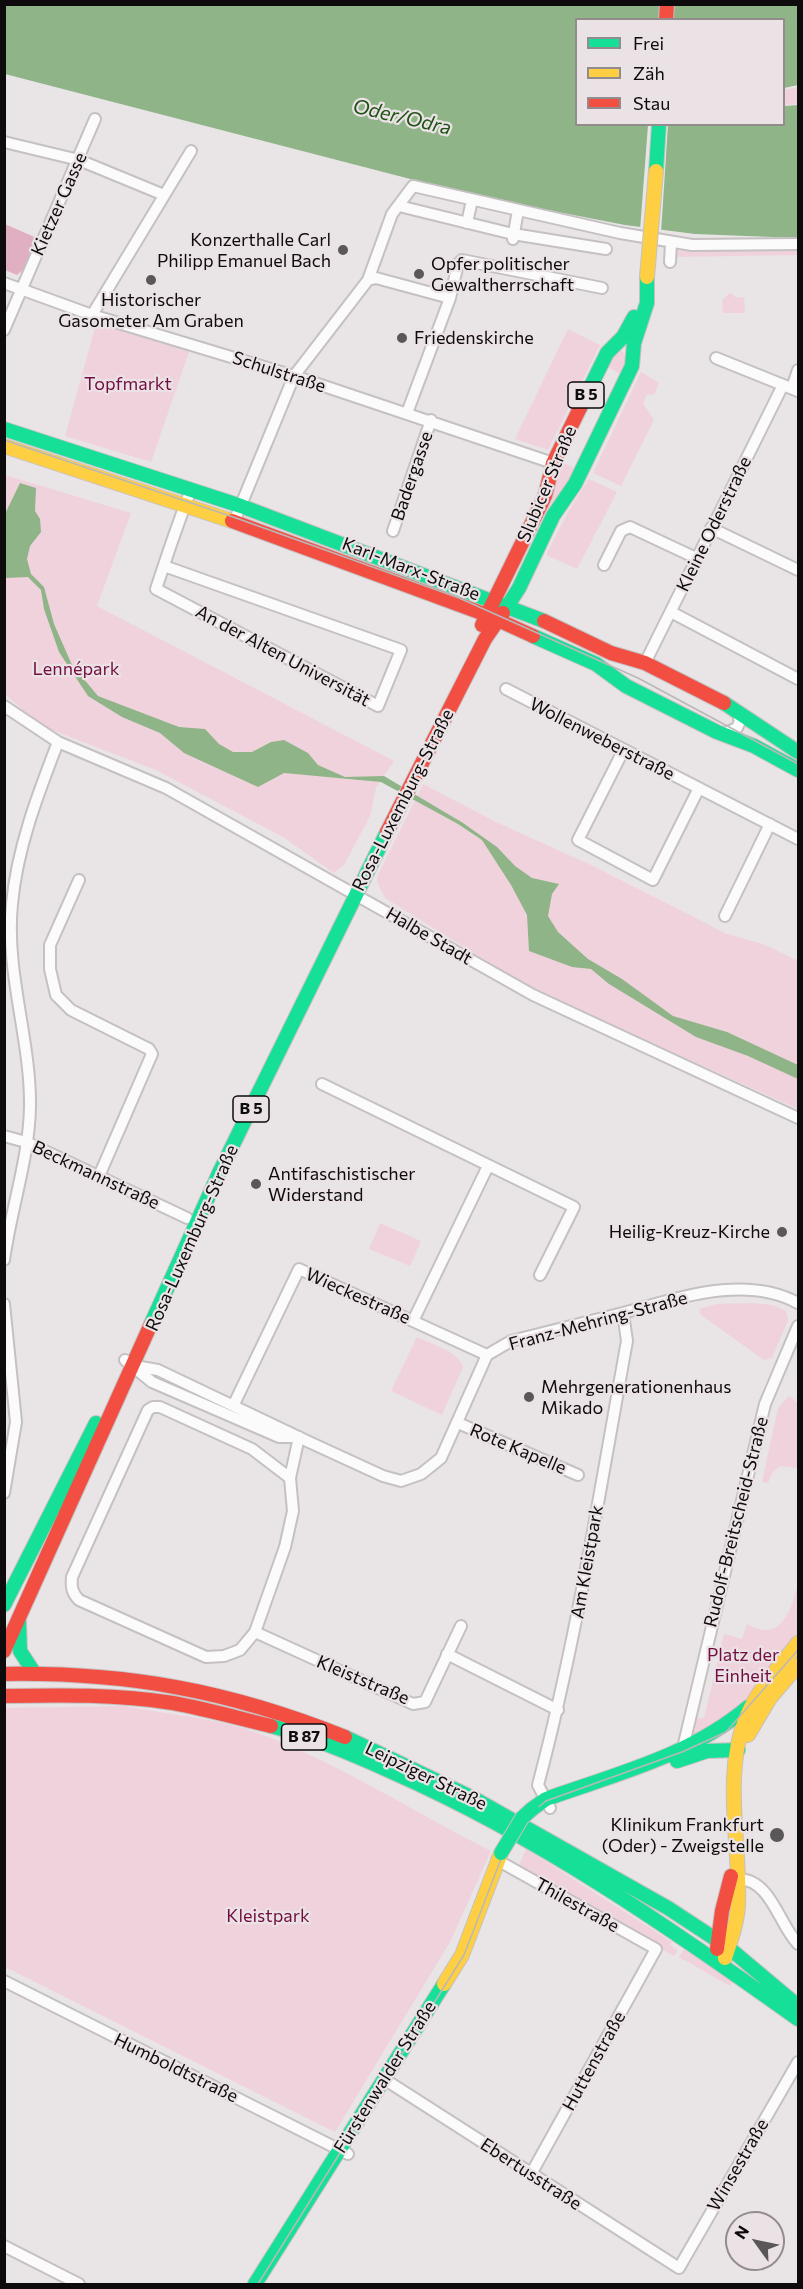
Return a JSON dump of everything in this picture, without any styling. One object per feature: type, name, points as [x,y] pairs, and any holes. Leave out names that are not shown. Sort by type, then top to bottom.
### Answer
[{"type":"main road","name":"B 5","points":[[647,277],[659,126]]},
{"type":"main road","name":"Slubicer Straße","points":[[500,603],[545,496],[553,463],[607,352],[626,333],[636,314],[647,277]]},
{"type":"main road","name":"Slubicer Straße","points":[[500,603],[519,588],[554,516],[585,465],[632,366],[635,338],[646,309],[647,277]]},
{"type":"main road","points":[[618,341],[629,344],[633,350]]},
{"type":"main road","name":"Karl-Marx-Straße","points":[[4,429],[240,506],[500,603],[611,652],[645,663],[737,711],[798,752]]},
{"type":"main road","name":"Karl-Marx-Straße","points":[[4,446],[234,522],[492,617],[596,664],[626,686],[723,734],[754,746],[798,770]]},
{"type":"main road","name":"Rosa-Luxemburg-Straße","points":[[4,1651],[130,1363],[187,1218],[407,779],[500,603]]},
{"type":"main road","name":"Rosa-Luxemburg-Straße","points":[[4,1605],[130,1363],[194,1231],[351,891]]},
{"type":"main road","points":[[187,1218],[194,1231]]},
{"type":"main road","points":[[20,1615],[20,1651],[35,1674]]},
{"type":"main road","points":[[541,1808],[682,1754],[720,1731],[756,1698],[798,1643]]},
{"type":"main road","points":[[738,1750],[770,1698],[798,1665]]},
{"type":"main road","name":"Leipziger Straße","points":[[4,1674],[128,1678],[197,1690],[269,1710],[392,1757],[525,1825],[717,1939],[798,2006]]},
{"type":"main road","name":"Leipziger Straße","points":[[4,1696],[78,1694],[175,1704],[264,1724],[330,1745],[390,1769],[483,1817],[577,1870],[722,1964],[798,2019]]},
{"type":"main road","points":[[722,1964],[730,1948],[738,1879],[735,1774],[738,1750],[741,1732],[756,1698]]},
{"type":"main road","points":[[720,1731],[730,1733],[736,1740],[738,1750]]},
{"type":"main road","points":[[682,1754],[738,1750]]},
{"type":"main road","points":[[714,1751],[723,1758],[735,1774]]},
{"type":"main road","name":"Fürstenwalder Straße","points":[[266,2284],[344,2152],[471,1957],[503,1859],[541,1808]]},
{"type":"main road","points":[[722,1964],[717,1939],[736,1858]]},
{"type":"main road","name":"Fürstenwalder Straße","points":[[255,2284],[344,2152]]},
{"type":"street","name":"Kietzer Gasse","points":[[4,330],[95,119]]},
{"type":"street","points":[[4,142],[79,160],[164,195]]},
{"type":"street","points":[[92,315],[191,151]]},
{"type":"street","points":[[234,522],[294,376],[368,280],[396,210],[413,186],[671,242],[692,245],[798,244]]},
{"type":"street","points":[[467,224],[472,200]]},
{"type":"street","points":[[396,210],[467,224],[516,237],[606,249]]},
{"type":"street","points":[[516,237],[518,210]]},
{"type":"street","points":[[572,243],[576,223]]},
{"type":"street","points":[[670,262],[671,242]]},
{"type":"street","points":[[407,412],[450,297],[458,264],[462,260],[602,288]]},
{"type":"street","points":[[368,280],[376,278],[450,297]]},
{"type":"street","name":"Schulstraße","points":[[4,283],[92,315],[407,412],[553,463]]},
{"type":"street","points":[[716,358],[791,388]]},
{"type":"street","name":"Kleine Oderstraße","points":[[645,663],[711,528],[791,388],[798,370]]},
{"type":"street","name":"Badergasse","points":[[393,531],[431,420]]},
{"type":"street","name":"An der Alten Universität","points":[[164,566],[401,650],[378,706],[156,589],[185,505],[191,490]]},
{"type":"street","points":[[604,566],[621,531],[630,527],[696,558]]},
{"type":"street","points":[[711,528],[798,570]]},
{"type":"street","points":[[671,612],[798,679]]},
{"type":"street","name":"Wollenweberstraße","points":[[506,689],[798,839]]},
{"type":"street","name":"Halbe Stadt","points":[[4,706],[58,742],[166,788],[533,995],[798,1118]]},
{"type":"street","points":[[723,734],[737,728],[740,721],[737,711]]},
{"type":"street","points":[[4,1260],[9,1221],[30,1112],[29,1084],[14,966],[12,904],[33,807],[58,742]]},
{"type":"street","points":[[623,751],[578,840],[653,879],[699,788]]},
{"type":"street","points":[[725,916],[770,824]]},
{"type":"street","points":[[79,880],[50,945],[50,969],[56,995],[71,1010],[149,1049],[152,1054],[99,1176]]},
{"type":"street","points":[[322,1084],[574,1207],[540,1275]]},
{"type":"street","name":"Beckmannstraße","points":[[4,1136],[26,1142],[187,1218]]},
{"type":"street","points":[[413,1321],[488,1166]]},
{"type":"street","name":"Wieckestraße","points":[[234,1404],[299,1269],[488,1355]]},
{"type":"street","name":"Franz-Mehring-Straße","points":[[130,1363],[158,1370],[383,1476],[401,1481],[421,1474],[441,1458],[488,1355],[511,1341],[728,1290],[767,1293],[798,1303]]},
{"type":"street","points":[[4,1304],[16,1422],[4,1493]]},
{"type":"street","name":"Am Kleistpark","points":[[541,1808],[538,1785],[558,1710],[580,1602],[627,1341],[623,1313]]},
{"type":"street","name":"Rudolf-Breitscheid-Straße","points":[[682,1754],[756,1439],[774,1378],[798,1326]]},
{"type":"street","name":"Franz-Mehring-Straße","points":[[130,1363],[152,1382],[268,1433],[279,1437],[299,1437]]},
{"type":"street","points":[[290,1478],[252,1449],[159,1407],[153,1407],[147,1410],[72,1577],[70,1587],[79,1600],[206,1657],[224,1656],[240,1650],[255,1632],[285,1546],[293,1510],[290,1478],[299,1437]]},
{"type":"street","name":"Rote Kapelle","points":[[458,1423],[578,1474]]},
{"type":"street","name":"Kleiststraße","points":[[255,1632],[413,1704],[424,1702],[461,1626]]},
{"type":"street","points":[[447,1654],[558,1710]]},
{"type":"street","name":"Thilestraße","points":[[503,1859],[656,1949]]},
{"type":"street","points":[[738,1879],[747,1879],[762,1889],[798,1944]]},
{"type":"street","name":"Huttenstraße","points":[[531,2174],[656,1949]]},
{"type":"street","name":"Humboldtstraße","points":[[4,1981],[344,2152]]},
{"type":"street","name":"Winsestraße","points":[[679,2268],[798,2062]]},
{"type":"street","name":"Ebertusstraße","points":[[388,2082],[679,2268]]},
{"type":"street","points":[[4,2246],[79,2284]]},
{"type":"green space","points":[[798,87],[798,104],[785,105],[785,90]]},
{"type":"green space","points":[[798,248],[798,255],[674,257],[674,251]]},
{"type":"green space","points":[[730,293],[737,298],[744,297],[745,313],[723,313],[722,300]]},
{"type":"green space","name":"Topfmarkt","points":[[96,324],[190,349],[151,462],[65,436]]},
{"type":"green space","points":[[568,329],[600,345],[548,450],[515,439]]},
{"type":"green space","points":[[620,350],[627,355],[622,375],[606,366]]},
{"type":"green space","points":[[641,372],[659,383],[654,395],[647,394],[643,403],[654,420],[621,486],[593,473]]},
{"type":"green space","points":[[558,460],[578,470],[545,515]]},
{"type":"green space","name":"Lennépark","points":[[5,475],[131,513],[97,606],[394,761],[376,788],[370,816],[344,865],[334,873],[283,837],[156,770],[39,725],[5,694]]},
{"type":"green space","points":[[589,479],[617,492],[577,569],[546,555],[568,512]]},
{"type":"green space","points":[[423,784],[727,934],[763,944],[798,961],[798,1109],[530,988],[385,898],[377,882],[378,875]]},
{"type":"green space","points":[[380,1223],[421,1241],[410,1266],[369,1249]]},
{"type":"green space","points":[[717,1304],[772,1305],[786,1311],[788,1320],[772,1358],[764,1360],[701,1315],[699,1309]]},
{"type":"green space","points":[[417,1337],[450,1352],[463,1367],[442,1415],[391,1391]]},
{"type":"green space","points":[[789,1396],[798,1403],[798,1468],[780,1466],[772,1473],[768,1483],[762,1482],[778,1408]]},
{"type":"green space","name":"Platz der Einheit","points":[[798,1584],[798,1638],[748,1698],[727,1718],[688,1740],[692,1718],[704,1718],[724,1634],[742,1639],[747,1624],[768,1630],[776,1627],[788,1613]]},
{"type":"green space","name":"Kleistpark","points":[[124,1706],[212,1721],[263,1735],[351,1775],[491,1851],[450,1942],[335,2132],[5,1967],[5,1708]]},
{"type":"green space","points":[[526,1849],[672,1942],[670,1945],[678,1950],[674,1956],[518,1868]]},
{"type":"green space","points":[[684,1949],[734,1979],[730,1986],[679,1957]]},
{"type":"shaded area","points":[[5,224],[39,239],[24,269],[17,275],[5,270]]},
{"type":"water","name":"Oder/Odra","points":[[5,5],[798,5],[798,85],[785,88],[785,18],[575,18],[575,126],[785,126],[785,106],[798,105],[798,238],[695,234],[625,225],[476,196],[5,74]]},
{"type":"water","points":[[20,483],[36,488],[35,511],[40,519],[41,532],[30,546],[27,559],[31,574],[44,587],[54,624],[72,665],[98,696],[179,727],[205,729],[219,744],[233,752],[252,752],[271,742],[284,740],[308,753],[318,765],[345,777],[384,776],[463,823],[497,847],[515,866],[532,878],[559,884],[552,894],[548,916],[558,932],[588,959],[622,979],[673,1016],[727,1032],[798,1065],[798,1079],[748,1056],[696,1037],[609,984],[591,969],[572,967],[529,951],[527,915],[482,840],[458,824],[381,782],[284,773],[258,787],[184,753],[160,733],[122,717],[88,696],[59,652],[44,609],[41,590],[28,577],[5,578],[4,516]]},
{"type":"pier","points":[[648,126],[668,126],[661,233],[640,230]]},
{"type":"tram line","points":[[4,440],[236,518],[459,598],[638,678],[798,764]]},
{"type":"tram line","points":[[258,2284],[464,1955],[503,1854],[524,1819],[546,1801],[682,1752],[726,1732],[798,1650]]},
{"type":"traffic: fast","points":[[656,171],[659,126]]},
{"type":"traffic: fast","points":[[503,613],[519,588],[553,516],[575,484],[632,366],[634,343],[647,303],[647,277]]},
{"type":"traffic: fast","points":[[580,408],[607,353],[623,337],[634,317]]},
{"type":"traffic: fast","points":[[4,429],[241,506],[544,621]]},
{"type":"traffic: fast","points":[[533,636],[596,664],[626,686],[717,732],[754,746],[798,770]]},
{"type":"traffic: fast","points":[[724,703],[798,752]]},
{"type":"traffic: fast","points":[[151,1324],[220,1171],[387,832]]},
{"type":"traffic: fast","points":[[4,1605],[96,1423]]},
{"type":"traffic: fast","points":[[19,1622],[20,1651],[35,1674]]},
{"type":"traffic: fast","points":[[532,1809],[546,1799],[625,1772],[677,1751],[702,1739],[748,1707]]},
{"type":"traffic: fast","points":[[271,1726],[318,1741],[364,1760],[448,1798],[500,1826],[552,1855],[652,1918],[798,2019]]},
{"type":"traffic: fast","points":[[345,1737],[475,1799],[668,1908],[729,1948],[798,2006]]},
{"type":"traffic: fast","points":[[677,1761],[707,1751],[738,1750]]},
{"type":"traffic: fast","points":[[501,1853],[522,1818],[532,1809]]},
{"type":"traffic: fast","points":[[255,2284],[444,1984]]},
{"type":"traffic: slow","points":[[647,277],[656,171]]},
{"type":"traffic: slow","points":[[4,446],[232,521]]},
{"type":"traffic: slow","points":[[725,1958],[735,1925],[738,1905],[734,1786],[739,1740],[756,1698],[798,1643]]},
{"type":"traffic: slow","points":[[748,1735],[770,1698],[798,1665]]},
{"type":"traffic: slow","points":[[444,1984],[462,1955],[501,1853]]},
{"type":"traffic: jam","points":[[666,18],[667,4]]},
{"type":"traffic: jam","points":[[482,625],[545,496],[553,463],[580,408]]},
{"type":"traffic: jam","points":[[232,521],[487,615],[533,636]]},
{"type":"traffic: jam","points":[[387,832],[485,639],[503,613]]},
{"type":"traffic: jam","points":[[544,621],[611,653],[645,663],[724,703]]},
{"type":"traffic: jam","points":[[4,1651],[151,1324]]},
{"type":"traffic: jam","points":[[4,1674],[93,1677],[178,1688],[261,1707],[345,1737]]},
{"type":"traffic: jam","points":[[4,1696],[88,1696],[152,1700],[198,1708],[271,1726]]},
{"type":"traffic: jam","points":[[717,1949],[722,1911],[731,1876]]},
{"type":"place","name":"Konzerthalle Carl Philipp Emanuel Bach","points":[[343,250]]},
{"type":"place","name":"Opfer politischer Gewaltherrschaft","points":[[419,274]]},
{"type":"place","name":"Historischer Gasometer Am Graben","points":[[151,280]]},
{"type":"place","name":"Friedenskirche","points":[[402,338]]},
{"type":"place","name":"Antifaschistischer Widerstand","points":[[256,1184]]},
{"type":"place","name":"Heilig-Kreuz-Kirche","points":[[782,1232]]},
{"type":"place","name":"Mehrgenerationenhaus Mikado","points":[[529,1397]]},
{"type":"place","name":"Klinikum Frankfurt (Oder) - Zweigstelle","points":[[777,1835]]}]
